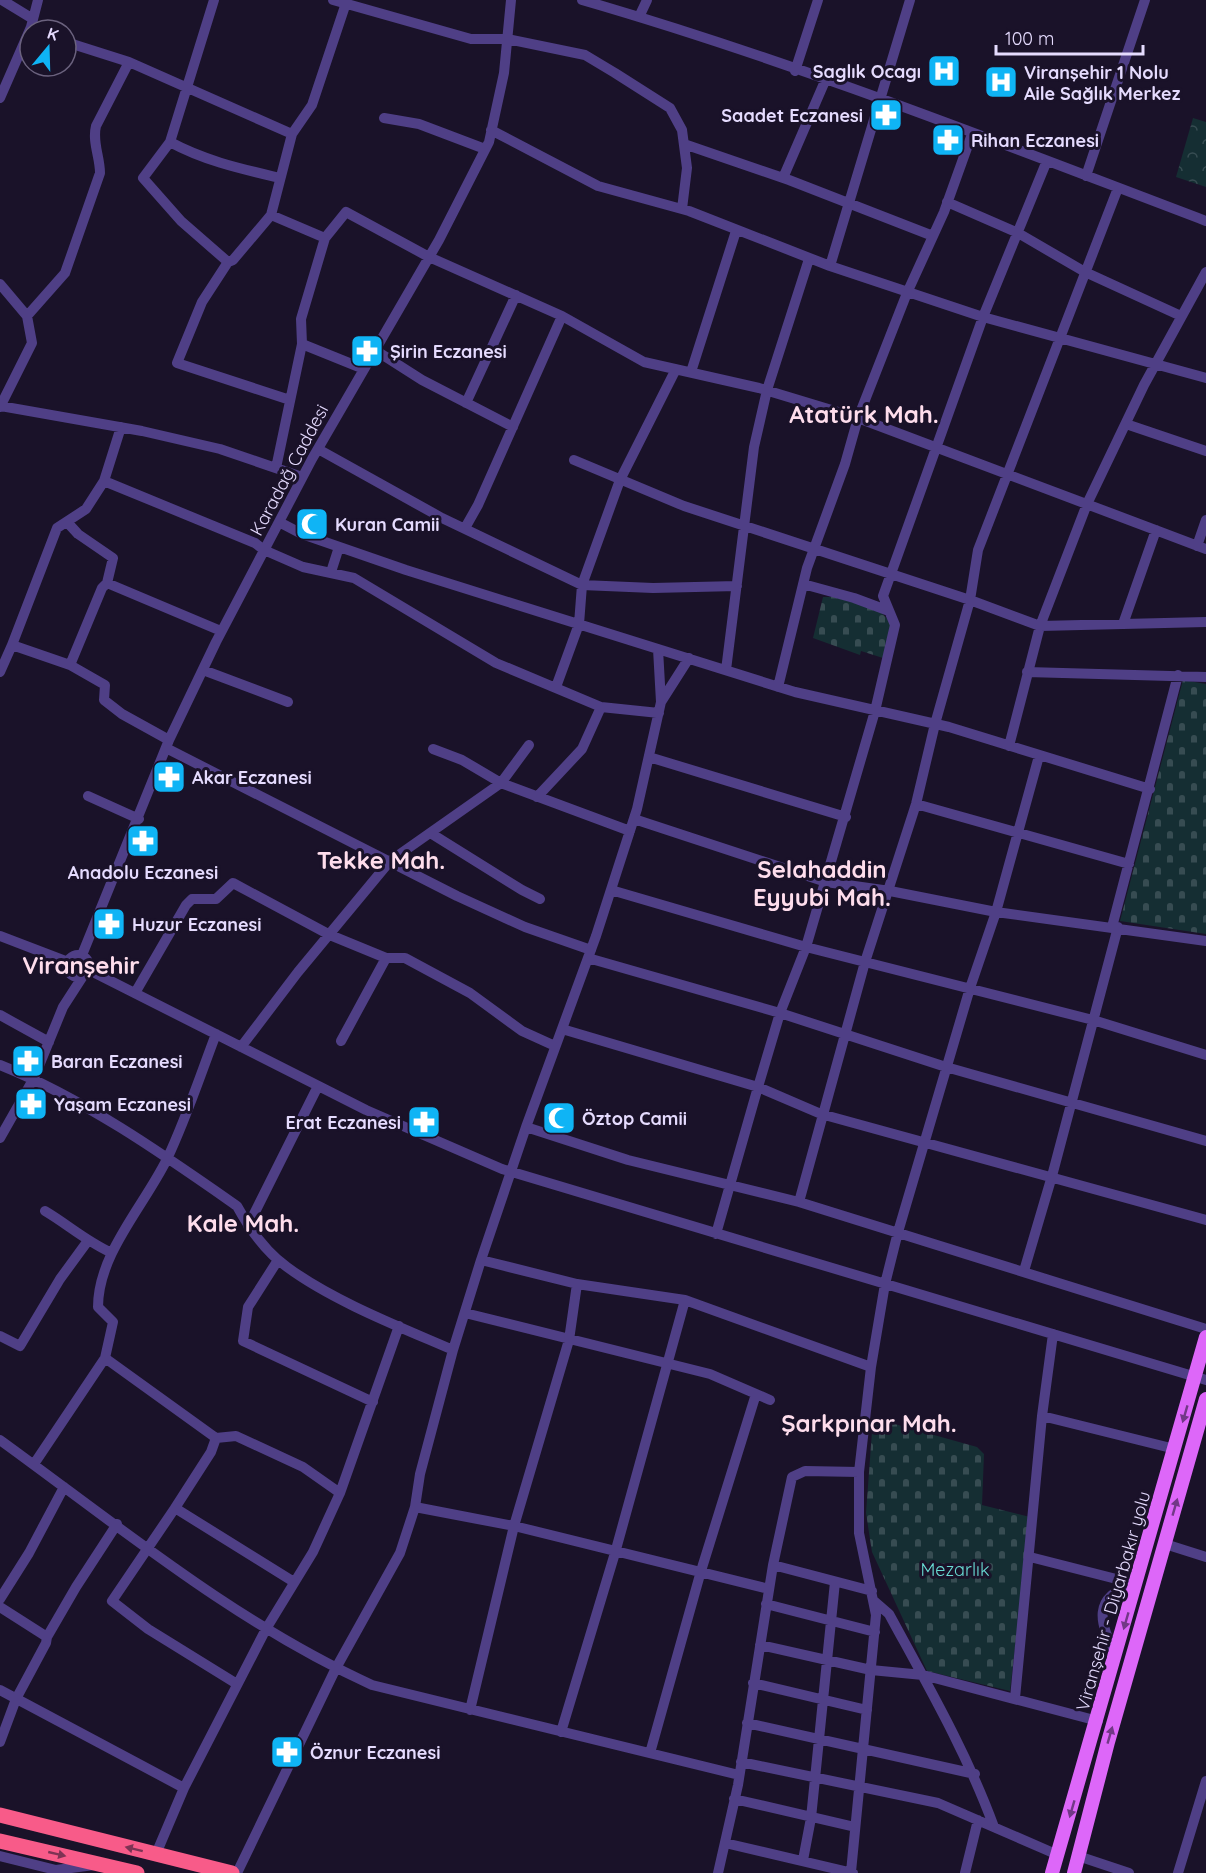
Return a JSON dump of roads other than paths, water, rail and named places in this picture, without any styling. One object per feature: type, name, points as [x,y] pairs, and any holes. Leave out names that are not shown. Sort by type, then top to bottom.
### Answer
[{"type":"highway","points":[[0,1815],[232,1873]]},
{"type":"highway","points":[[0,1841],[137,1873]]},
{"type":"main road","name":"Viranşehir - Diyarbakır yolu","points":[[1052,1873],[1098,1721],[1175,1449],[1201,1378],[1206,1337]]},
{"type":"main road","name":"Viranşehir - Diyarbakır yolu","points":[[1074,1873],[1206,1399]]},
{"type":"street","points":[[2,0],[25,18]]},
{"type":"street","points":[[35,18],[38,0]]},
{"type":"street","points":[[214,0],[170,142],[143,178],[181,221],[228,262]]},
{"type":"street","points":[[333,0],[471,39],[507,39],[585,55],[670,108],[682,130],[687,168],[682,209]]},
{"type":"street","name":"Karadağ Caddesi","points":[[82,955],[140,819],[167,744],[221,631],[302,477],[429,257],[485,149],[504,73],[511,0]]},
{"type":"street","points":[[582,0],[612,4],[639,17],[881,100],[1206,221]]},
{"type":"street","points":[[639,17],[647,0]]},
{"type":"street","points":[[795,71],[818,0]]},
{"type":"street","points":[[830,266],[847,202],[881,100],[910,0]]},
{"type":"street","points":[[1086,177],[1145,0]]},
{"type":"street","points":[[290,400],[177,363],[202,302],[228,262],[233,260],[271,214],[292,134],[312,105],[346,2]]},
{"type":"street","points":[[78,46],[129,62],[292,134]]},
{"type":"street","points":[[0,98],[18,59]]},
{"type":"street","points":[[27,316],[65,273],[100,173],[100,159],[94,134],[96,126],[129,62]]},
{"type":"street","points":[[783,178],[825,81]]},
{"type":"street","points":[[384,118],[419,124],[485,149]]},
{"type":"street","points":[[491,130],[598,186],[682,209],[809,259],[907,293],[983,317],[1206,378]]},
{"type":"street","points":[[777,687],[803,584],[845,464],[858,418],[907,293],[947,202],[972,134]]},
{"type":"street","points":[[170,142],[190,153],[220,163],[280,178]]},
{"type":"street","points":[[684,144],[783,178],[933,236]]},
{"type":"street","points":[[716,1234],[780,1014],[806,947],[876,711],[895,625],[883,596],[890,573],[983,317],[1046,163]]},
{"type":"street","points":[[799,1202],[865,962],[890,891],[916,804],[935,724],[970,600],[978,550],[1118,188]]},
{"type":"street","points":[[947,202],[1018,233],[1085,272],[1181,316]]},
{"type":"street","points":[[276,468],[302,344],[301,319],[325,238],[346,212],[429,257],[562,316],[644,362],[767,390],[858,418],[1201,548],[1206,520]]},
{"type":"street","points":[[271,214],[325,238]]},
{"type":"street","points":[[691,372],[736,231]]},
{"type":"street","points":[[726,670],[754,447],[767,390],[809,259]]},
{"type":"street","points":[[1009,746],[1040,626],[1087,504],[1155,365],[1206,272]]},
{"type":"street","points":[[0,284],[27,316],[32,343],[0,406],[121,427],[220,449],[302,477]]},
{"type":"street","points":[[466,403],[516,296]]},
{"type":"street","points":[[465,528],[562,316]]},
{"type":"street","points":[[302,344],[364,369]]},
{"type":"street","points":[[375,350],[422,380],[513,427]]},
{"type":"street","points":[[556,687],[579,624],[582,585],[620,480],[676,369]]},
{"type":"street","points":[[1126,424],[1206,451]]},
{"type":"street","points":[[0,672],[57,528],[86,509],[104,481],[121,427]]},
{"type":"street","points":[[318,449],[465,528],[582,585],[653,588],[737,586]]},
{"type":"street","points":[[574,460],[744,527],[890,573],[1040,626],[1206,622]]},
{"type":"street","points":[[104,481],[234,534],[303,567],[354,578],[496,663],[601,707],[660,707]]},
{"type":"street","points":[[67,522],[78,534],[113,558],[107,583],[102,588],[70,665]]},
{"type":"street","points":[[279,522],[302,534],[339,547],[777,687],[935,724],[1150,789]]},
{"type":"street","points":[[1123,624],[1155,530]]},
{"type":"street","points":[[331,572],[339,547]]},
{"type":"street","points":[[107,583],[221,631]]},
{"type":"street","points":[[803,584],[889,611]]},
{"type":"street","points":[[12,645],[70,665],[105,685],[104,700],[167,744],[390,861],[525,927],[590,954],[946,1067],[1206,1141]]},
{"type":"street","points":[[237,1873],[336,1668],[400,1552],[415,1507],[420,1474],[453,1350],[481,1260],[526,1126],[590,954],[634,819],[660,707],[658,649]]},
{"type":"street","points":[[660,707],[689,658]]},
{"type":"street","points":[[204,669],[288,702]]},
{"type":"street","points":[[1027,672],[1206,677]]},
{"type":"street","points":[[1024,1271],[1072,1102],[1129,864],[1178,675]]},
{"type":"street","points":[[537,797],[572,763],[582,748],[601,707]]},
{"type":"street","points":[[241,1047],[390,861],[432,834],[501,783],[529,745]]},
{"type":"street","points":[[433,749],[462,760],[501,783],[630,831]]},
{"type":"street","points":[[725,1842],[852,1873],[875,1632],[873,1596],[859,1533],[859,1472],[871,1367],[885,1284],[898,1232],[970,988],[996,912],[1039,756]]},
{"type":"street","points":[[649,757],[846,817]]},
{"type":"street","points":[[88,796],[140,819]]},
{"type":"street","points":[[916,804],[1129,864]]},
{"type":"street","points":[[634,819],[826,882],[890,891],[996,912],[1206,941]]},
{"type":"street","points":[[432,834],[540,899]]},
{"type":"street","points":[[135,993],[186,905],[192,899],[216,899],[233,883],[330,935],[386,958],[405,958],[470,993],[522,1030],[555,1046]]},
{"type":"street","points":[[611,890],[806,947],[1093,1020],[1206,1055]]},
{"type":"street","points":[[0,936],[69,967],[75,977],[86,973],[135,993],[366,1110],[512,1172],[1201,1378]]},
{"type":"street","points":[[0,1138],[34,1078],[63,1007],[86,973],[89,963],[82,955],[72,956],[63,1007]]},
{"type":"street","points":[[341,1041],[386,958]]},
{"type":"street","points":[[0,1015],[49,1042]]},
{"type":"street","points":[[562,1029],[758,1087],[822,1114],[1206,1220]]},
{"type":"street","points":[[34,1464],[105,1358],[113,1322],[98,1307],[98,1294],[110,1251],[126,1231],[167,1159],[216,1034]]},
{"type":"street","points":[[0,1065],[34,1078],[167,1159],[237,1206],[248,1226],[278,1260],[349,1302],[453,1350]]},
{"type":"street","points":[[248,1226],[318,1086]]},
{"type":"street","points":[[526,1126],[628,1160],[799,1202],[1206,1329]]},
{"type":"street","points":[[45,1211],[78,1231],[87,1242],[110,1251]]},
{"type":"street","points":[[0,1336],[20,1346],[60,1279],[87,1242]]},
{"type":"street","points":[[278,1260],[248,1307],[243,1341],[373,1402]]},
{"type":"street","points":[[481,1260],[577,1284],[685,1300],[871,1367]]},
{"type":"street","points":[[470,1710],[514,1526],[569,1340],[577,1284]]},
{"type":"street","points":[[561,1732],[615,1553],[685,1300]]},
{"type":"street","points":[[465,1313],[710,1374],[770,1400]]},
{"type":"street","points":[[156,1854],[184,1788],[237,1684],[313,1552],[340,1493],[399,1326]]},
{"type":"street","points":[[1015,1698],[1042,1416],[1053,1334]]},
{"type":"street","points":[[105,1358],[216,1438],[236,1436],[303,1467],[340,1493]]},
{"type":"street","points":[[650,1753],[700,1571],[756,1394]]},
{"type":"street","points":[[1042,1416],[1175,1449]]},
{"type":"street","points":[[216,1438],[211,1452],[112,1601],[148,1629],[237,1684]]},
{"type":"street","points":[[0,1440],[226,1604],[336,1668],[372,1685],[739,1775]]},
{"type":"street","points":[[718,1873],[739,1775],[773,1564],[792,1476],[806,1471],[859,1472]]},
{"type":"street","points":[[0,1599],[29,1553],[64,1487]]},
{"type":"street","points":[[415,1507],[514,1526],[615,1553],[700,1571],[769,1589]]},
{"type":"street","points":[[175,1508],[294,1582]]},
{"type":"street","points":[[0,1742],[16,1699],[46,1643],[47,1636],[117,1524]]},
{"type":"street","points":[[1165,1544],[1206,1557]]},
{"type":"street","points":[[1030,1557],[1136,1584]]},
{"type":"street","points":[[773,1564],[873,1596],[889,1614],[975,1774],[994,1827]]},
{"type":"street","points":[[803,1860],[811,1818],[825,1661],[835,1582]]},
{"type":"street","points":[[1116,1654],[1105,1634],[1102,1623],[1103,1613],[1107,1600],[1116,1589],[1136,1584]]},
{"type":"street","points":[[766,1604],[875,1632]]},
{"type":"street","points":[[0,1607],[47,1636]]},
{"type":"street","points":[[760,1645],[871,1670],[923,1675],[1098,1721]]},
{"type":"street","points":[[753,1683],[823,1702],[867,1710]]},
{"type":"street","points":[[0,1690],[184,1788]]},
{"type":"street","points":[[747,1723],[975,1774]]},
{"type":"street","points":[[741,1762],[938,1803],[1058,1855]]},
{"type":"street","points":[[1178,1873],[1206,1781]]},
{"type":"street","points":[[734,1799],[855,1827]]},
{"type":"street","points":[[965,1873],[978,1820]]},
{"type":"street","points":[[0,1856],[55,1871],[99,1864]]},
{"type":"street","points":[[1078,1856],[1129,1873]]},
{"type":"place","name":"Saglık Ocagı","points":[[944,71]]},
{"type":"place","name":"Viranşehir 1 Nolu Aile Sağlık Merkez","points":[[1001,82]]},
{"type":"place","name":"Saadet Eczanesi","points":[[886,115]]},
{"type":"place","name":"Rihan Eczanesi","points":[[948,140]]},
{"type":"place","name":"Şirin Eczanesi","points":[[367,351]]},
{"type":"place","name":"Kuran Camii","points":[[312,524]]},
{"type":"place","name":"Akar Eczanesi","points":[[169,777]]},
{"type":"place","name":"Anadolu Eczanesi","points":[[143,841]]},
{"type":"place","name":"Huzur Eczanesi","points":[[109,924]]},
{"type":"place","name":"Baran Eczanesi","points":[[28,1061]]},
{"type":"place","name":"Yaşam Eczanesi","points":[[31,1104]]},
{"type":"place","name":"Öztop Camii","points":[[559,1118]]},
{"type":"place","name":"Erat Eczanesi","points":[[424,1122]]},
{"type":"place","name":"Öznur Eczanesi","points":[[287,1752]]},
{"type":"district","name":"Atatürk Mah.","points":[[864,414]]},
{"type":"district","name":"Tekke Mah.","points":[[381,860]]},
{"type":"district","name":"Selahaddin Eyyubi Mah.","points":[[822,883]]},
{"type":"district","name":"Viranşehir","points":[[81,965]]},
{"type":"district","name":"Kale Mah.","points":[[243,1223]]},
{"type":"district","name":"Şarkpınar Mah.","points":[[869,1423]]},
{"type":"park label","name":"Mezarlık","points":[[955,1569]]}]
